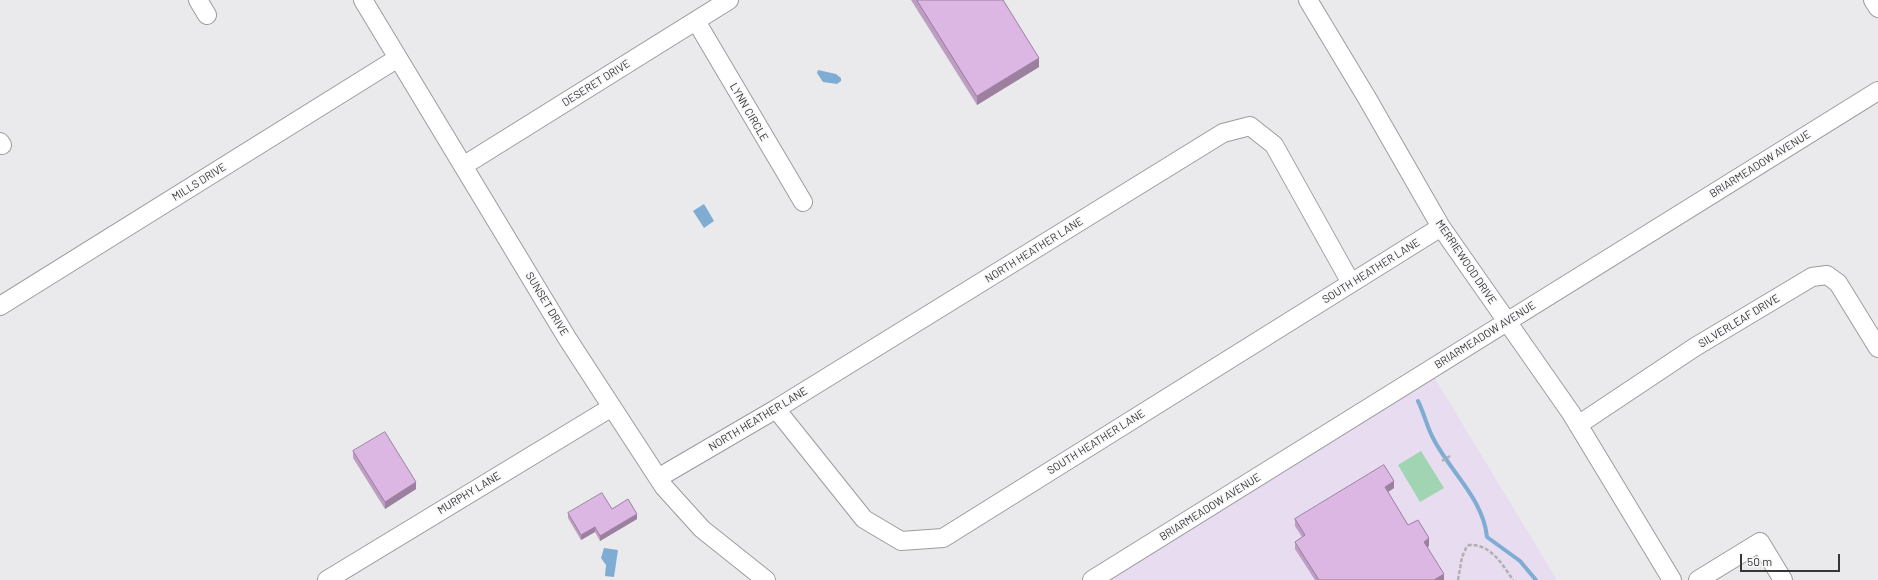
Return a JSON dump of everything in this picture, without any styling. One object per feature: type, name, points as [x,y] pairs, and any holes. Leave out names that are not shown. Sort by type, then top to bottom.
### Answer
[{"type":"street","name":"SUNSET DRIVE","points":[[363,0],[567,338],[664,487],[702,528],[766,580]]},
{"type":"street","name":"DESERET DRIVE","points":[[463,166],[729,0]]},
{"type":"street","name":"MERRIEWOOD DRIVE","points":[[1308,0],[1367,98],[1441,227],[1578,425],[1672,580]]},
{"type":"street","points":[[1873,0],[1878,8]]},
{"type":"street","name":"LYNN CIRCLE","points":[[696,21],[803,202]]},
{"type":"street","name":"MILLS DRIVE","points":[[0,306],[398,58]]},
{"type":"street","name":"BRIARMEADOW AVENUE","points":[[1092,580],[1878,91]]},
{"type":"street","name":"NORTH HEATHER LANE","points":[[658,478],[776,409],[1223,133],[1250,126],[1274,145],[1351,283]]},
{"type":"street","name":"SOUTH HEATHER LANE","points":[[776,409],[864,519],[901,541],[944,538],[1441,227]]},
{"type":"street","name":"SILVERLEAF DRIVE","points":[[1578,425],[1695,347],[1812,278],[1827,275],[1838,283],[1878,348]]},
{"type":"street","name":"MURPHY LANE","points":[[327,580],[612,407]]},
{"type":"street","points":[[1698,580],[1760,542],[1783,580]]},
{"type":"path","points":[[1442,461],[1450,456]]},
{"type":"path","points":[[1458,580],[1464,552],[1469,546],[1474,545],[1485,548],[1492,553],[1513,580]]},
{"type":"shaded area","points":[[1434,377],[1557,580],[1101,580]]},
{"type":"green space","points":[[1421,451],[1444,488],[1420,502],[1398,465]]},
{"type":"water","points":[[818,70],[836,74],[841,78],[841,81],[837,84],[823,82],[817,73]]},
{"type":"water","points":[[704,204],[714,221],[704,228],[693,211]]},
{"type":"water","points":[[604,548],[618,550],[614,577],[605,576],[606,565],[601,558]]},
{"type":"building","points":[[917,0],[1003,0],[1039,58],[977,96]]},
{"type":"building","points":[[385,432],[416,482],[385,502],[353,451]]},
{"type":"building","points":[[1384,465],[1394,481],[1385,487],[1408,525],[1418,520],[1429,538],[1424,542],[1444,574],[1434,580],[1319,580],[1295,542],[1305,535],[1295,519]]},
{"type":"building","points":[[602,493],[612,509],[628,499],[637,514],[600,536],[595,527],[581,535],[568,513]]},
{"type":"waterway","points":[[1418,401],[1433,438],[1473,498],[1484,523],[1487,537],[1520,561],[1536,580]]}]
